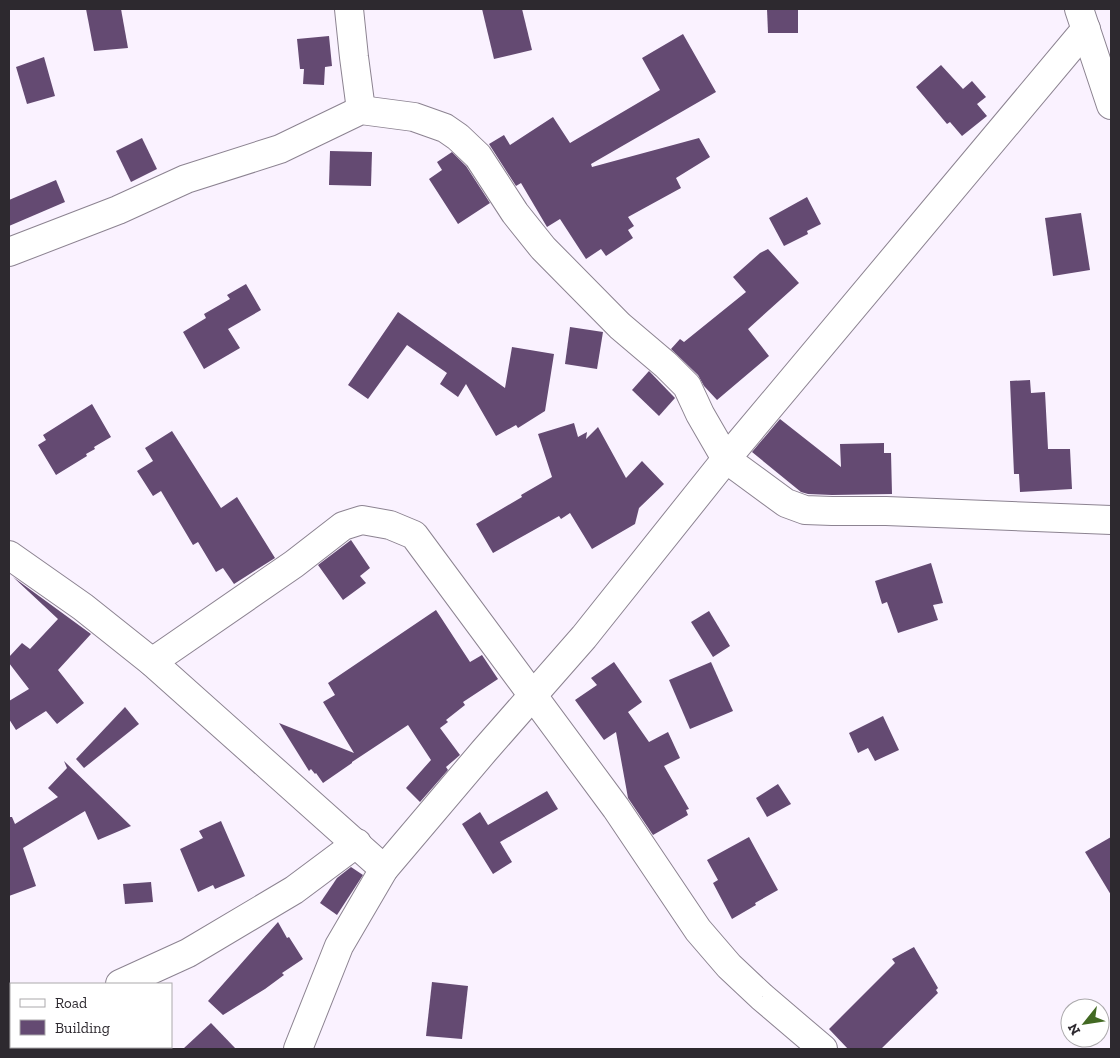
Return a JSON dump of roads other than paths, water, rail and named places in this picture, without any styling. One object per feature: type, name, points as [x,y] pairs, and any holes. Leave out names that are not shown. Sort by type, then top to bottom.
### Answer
[{"type":"street","points":[[349,9],[361,110]]},
{"type":"street","points":[[1083,19],[1111,105]]},
{"type":"street","points":[[298,1049],[339,946],[384,869],[584,637],[1083,19]]},
{"type":"street","points":[[9,252],[118,210],[186,179],[280,149],[361,110],[414,117],[444,128],[458,137],[478,156],[515,213],[543,248],[620,326],[666,365],[687,386],[700,414],[726,459],[786,503],[805,510],[1111,520]]},
{"type":"street","points":[[152,662],[286,570],[343,526],[362,520],[390,525],[414,535],[616,808],[698,930],[729,966],[823,1049]]},
{"type":"street","points":[[9,555],[83,607],[152,662],[384,869]]},
{"type":"street","points":[[122,983],[188,953],[278,900],[357,843]]}]
